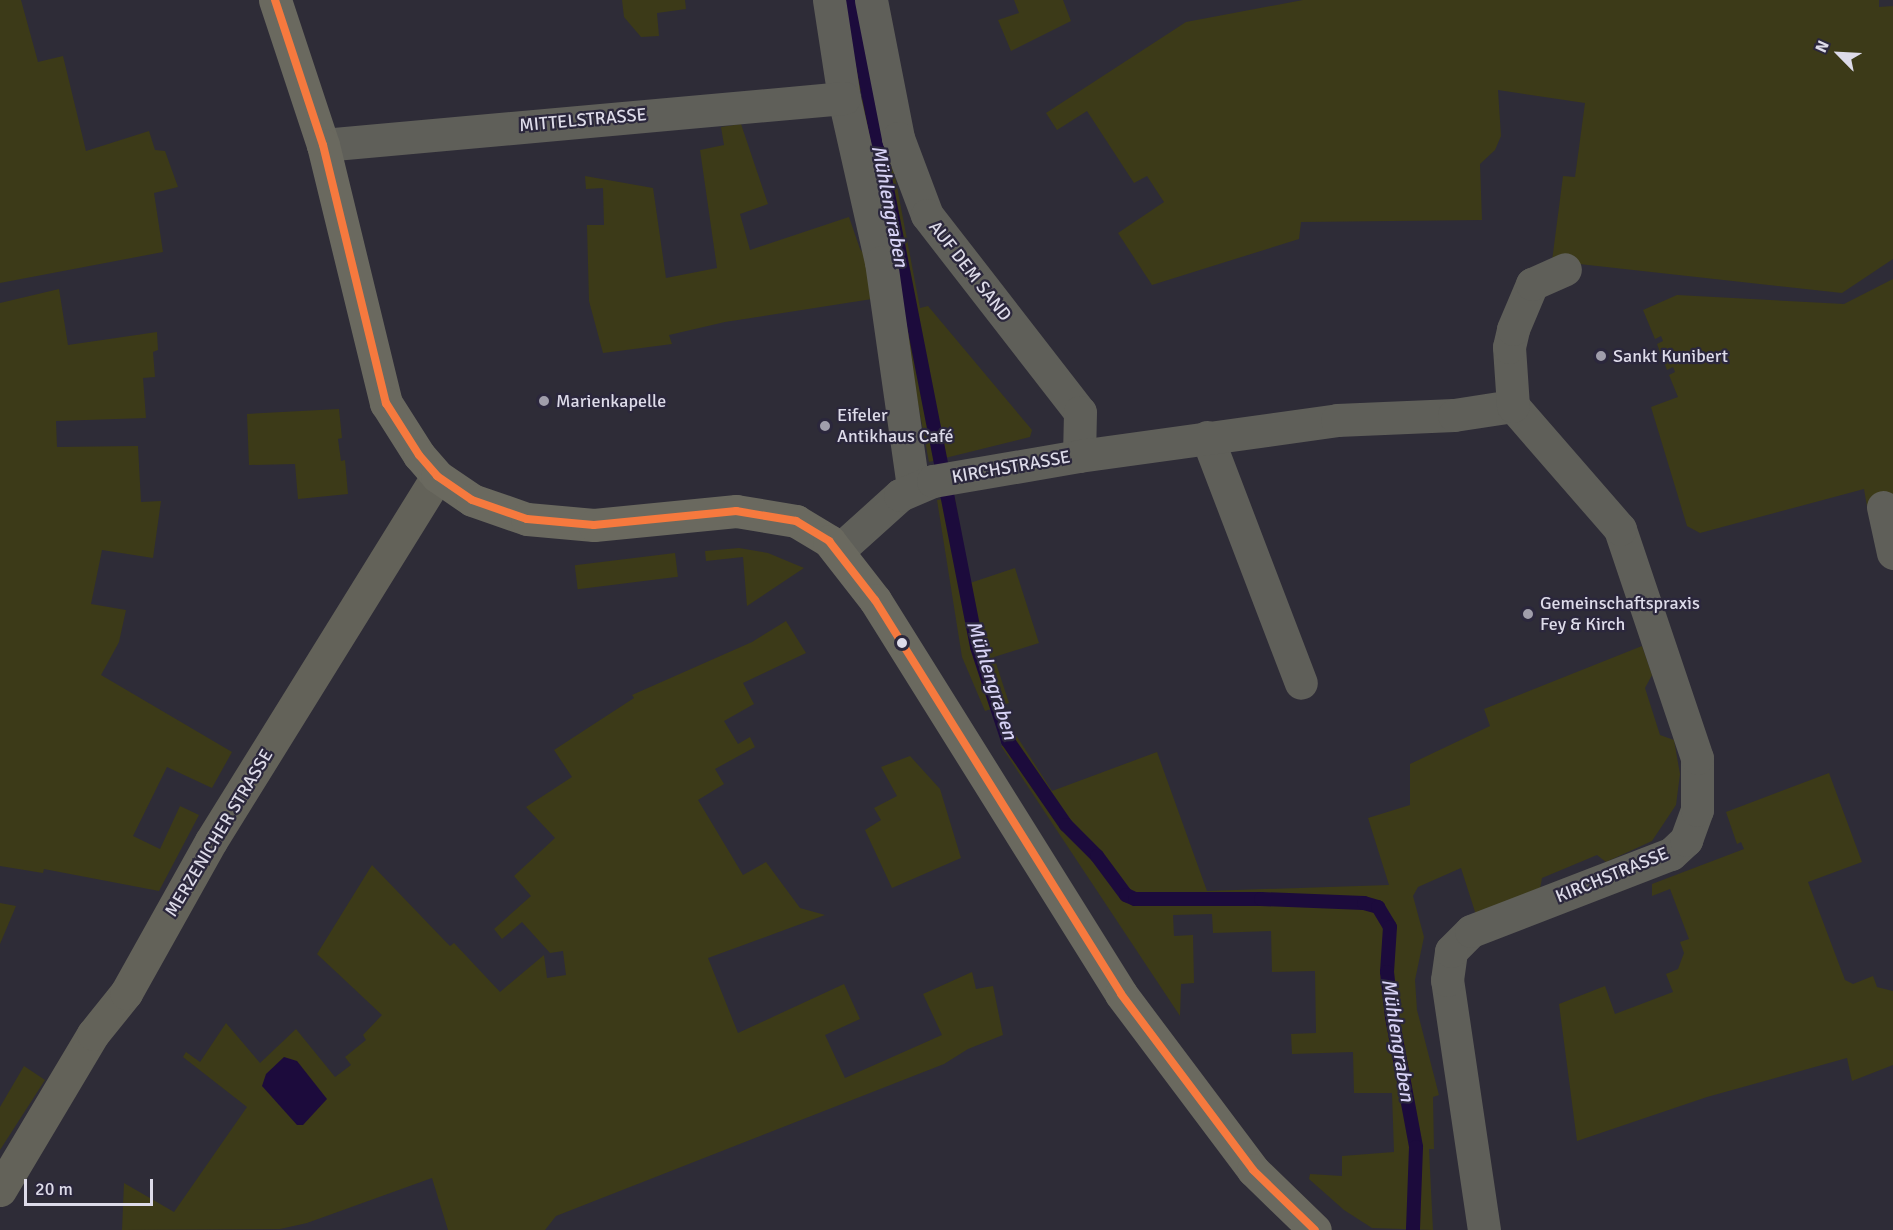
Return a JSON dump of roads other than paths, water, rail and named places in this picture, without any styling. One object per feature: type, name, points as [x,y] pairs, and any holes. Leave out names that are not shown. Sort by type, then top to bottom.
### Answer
[{"type":"main road","points":[[275,0],[323,145],[386,403],[406,439],[437,476],[472,500],[527,519],[594,525],[721,511],[750,512],[796,520],[819,532],[839,550],[875,600],[1121,994],[1253,1170],[1315,1230]]},
{"type":"street","points":[[829,0],[844,98],[932,482]]},
{"type":"street","name":"AUF DEM SAND","points":[[871,0],[898,138],[927,215],[1080,412],[1079,456]]},
{"type":"street","name":"MITTELSTRASSE","points":[[323,145],[844,98]]},
{"type":"street","points":[[1513,406],[1509,347],[1513,329],[1533,284],[1565,269]]},
{"type":"street","name":"KIRCHSTRASSE","points":[[839,550],[900,495],[932,482],[1079,456],[1207,437],[1337,420],[1454,415],[1513,406],[1617,523],[1700,775],[1694,820],[1686,840],[1671,854],[1471,931],[1451,951],[1447,980],[1484,1230]]},
{"type":"street","points":[[1207,437],[1301,683]]},
{"type":"street","name":"MERZENICHER STRASSE","points":[[0,1190],[93,1034],[126,993],[211,841],[437,476]]},
{"type":"street","points":[[1883,507],[1893,554]]},
{"type":"waterway","name":"Mühlengraben","points":[[850,0],[977,647],[1008,741],[1066,825],[1097,856],[1126,895],[1135,899],[1261,899],[1364,903],[1378,907],[1390,927],[1387,972],[1392,1017],[1416,1147],[1413,1230]]},
{"type":"place","name":"Sankt Kunibert","points":[[1601,356]]},
{"type":"place","name":"Marienkapelle","points":[[544,401]]},
{"type":"place","name":"Eifeler Antikhaus Café","points":[[825,426]]},
{"type":"place","name":"Gemeinschaftspraxis Fey & Kirch","points":[[1528,614]]}]
